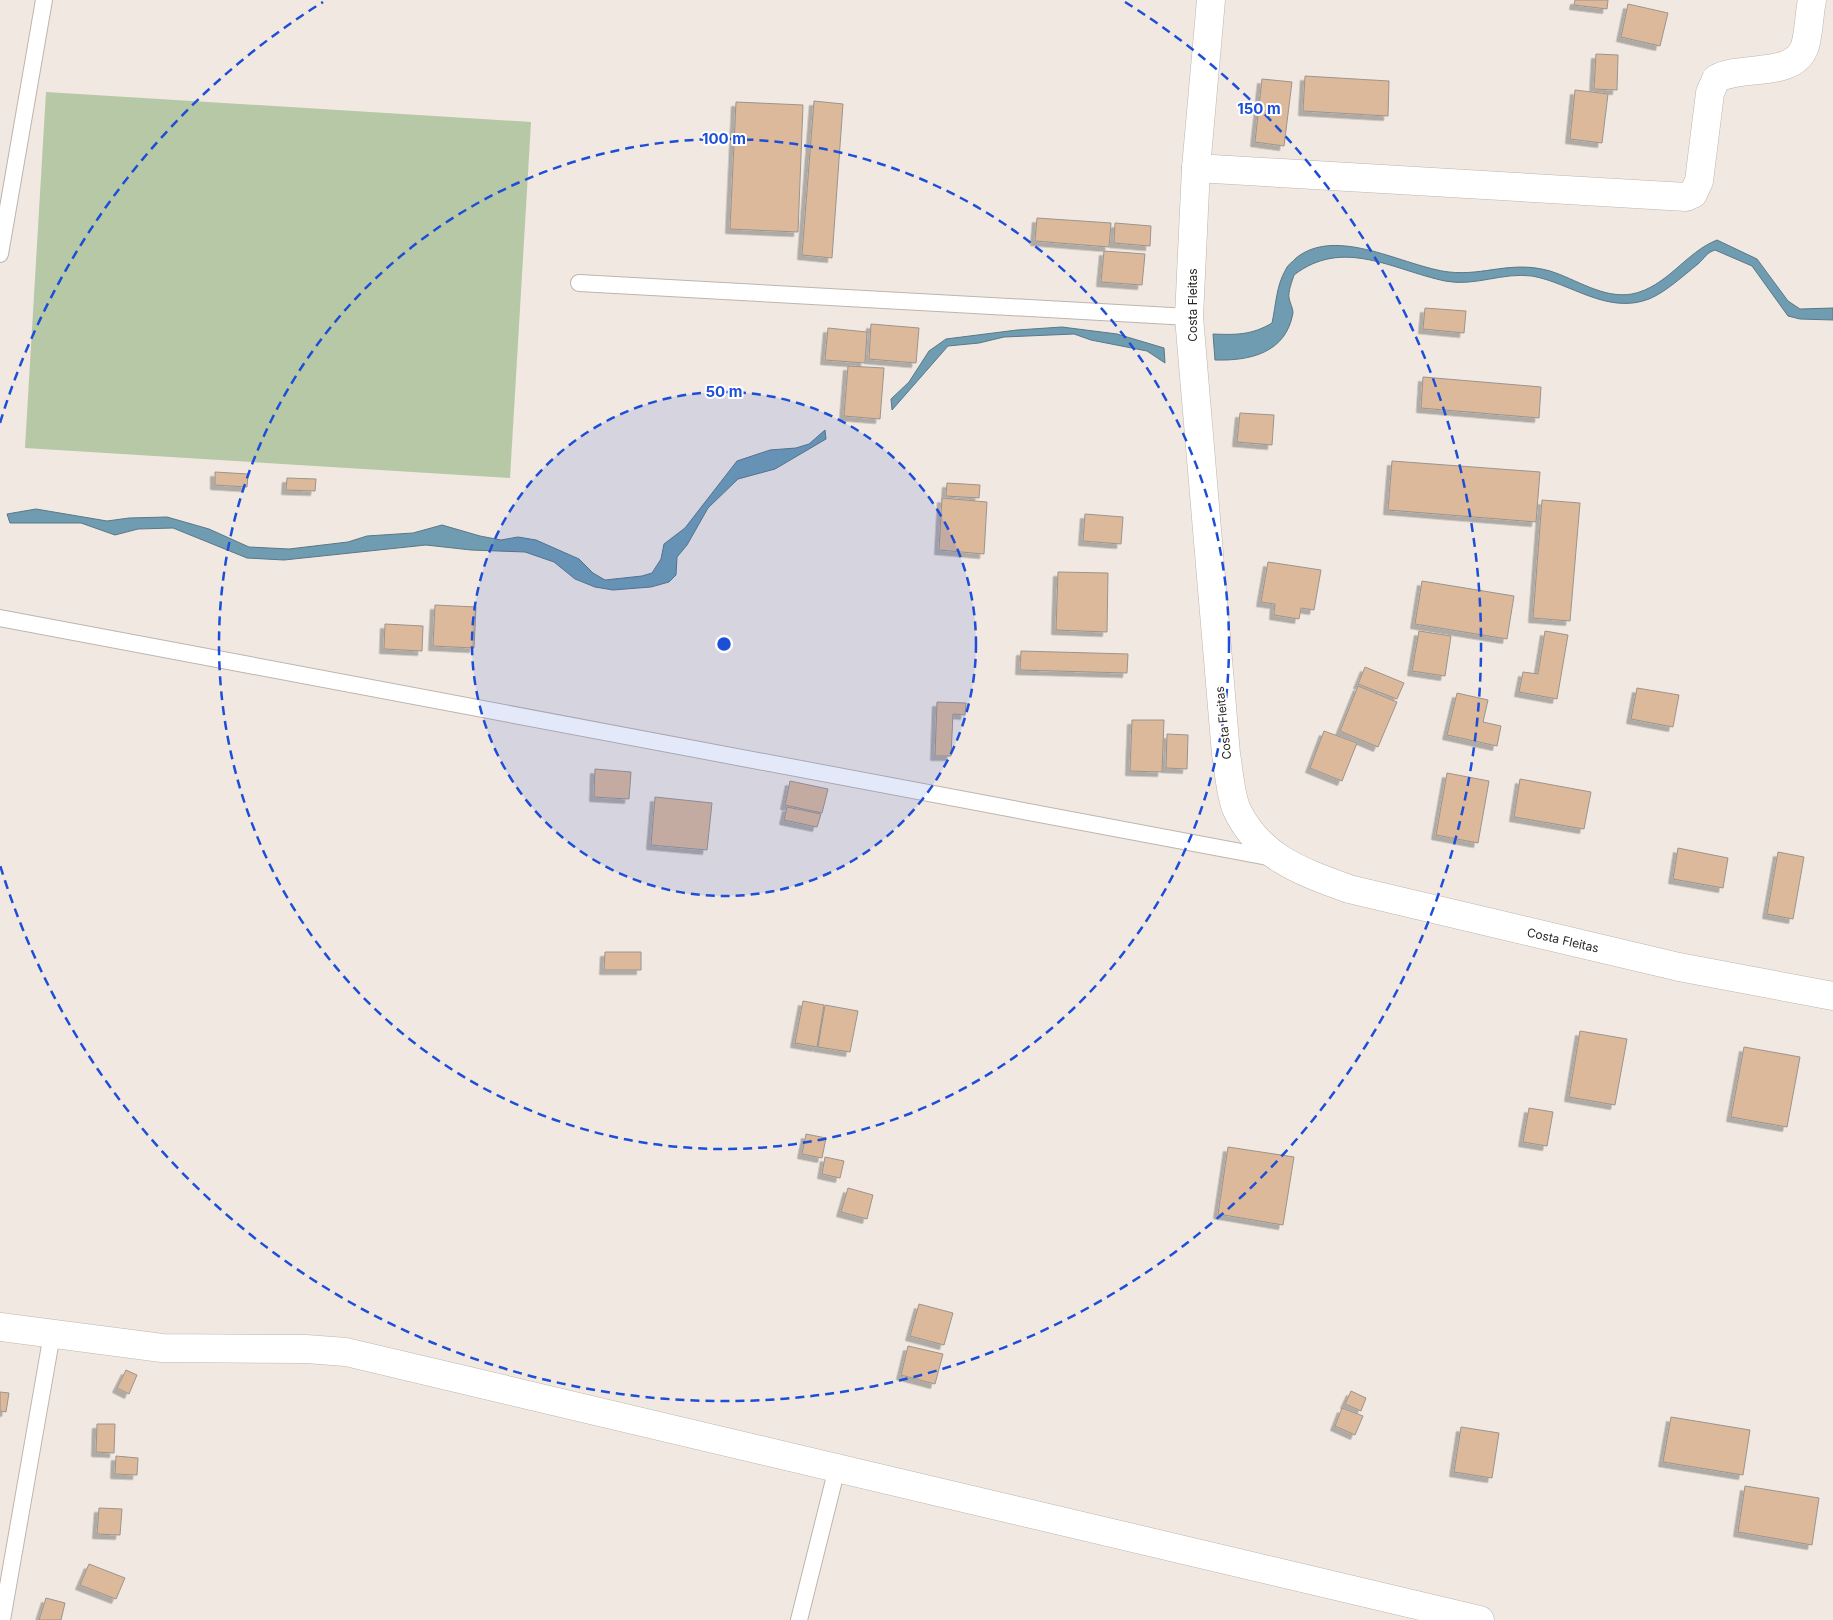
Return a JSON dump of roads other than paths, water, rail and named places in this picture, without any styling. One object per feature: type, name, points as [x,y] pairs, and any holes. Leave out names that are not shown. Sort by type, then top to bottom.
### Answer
[{"type":"street","name":"Costa Fleitas","points":[[1211,0],[1196,168],[1189,317],[1226,754],[1236,806],[1251,833],[1278,859],[1313,876],[1349,889],[1679,967],[1833,996]]},
{"type":"street","points":[[1196,168],[1686,197],[1693,194],[1699,181],[1710,93],[1716,79],[1736,71],[1784,66],[1799,58],[1804,46],[1812,0]]},
{"type":"street","points":[[0,1327],[162,1348],[306,1349],[346,1352],[1480,1620]]},
{"type":"lane","points":[[0,254],[44,0]]},
{"type":"lane","points":[[579,283],[1189,317]]},
{"type":"lane","points":[[0,618],[1278,859]]},
{"type":"lane","points":[[2,1620],[52,1334]]},
{"type":"lane","points":[[799,1620],[837,1468]]},
{"type":"water","points":[[1717,240],[1757,259],[1788,301],[1800,309],[1833,308],[1833,320],[1800,319],[1788,316],[1752,266],[1715,250],[1662,292],[1649,299],[1634,303],[1604,301],[1532,276],[1521,275],[1456,282],[1445,281],[1368,260],[1350,257],[1331,258],[1312,264],[1294,275],[1289,295],[1293,313],[1289,327],[1274,346],[1264,352],[1241,359],[1215,360],[1213,334],[1244,333],[1258,330],[1272,323],[1278,289],[1287,267],[1296,258],[1313,249],[1331,246],[1351,247],[1431,269],[1449,272],[1462,273],[1523,267],[1536,268],[1560,274],[1600,291],[1621,295],[1632,294],[1656,284],[1706,245]]},
{"type":"water","points":[[1062,327],[1117,334],[1164,348],[1165,363],[1147,351],[1091,340],[1074,334],[1004,337],[979,343],[948,346],[892,410],[891,399],[909,382],[929,351],[946,339],[1017,330]]},
{"type":"water","points":[[825,430],[826,439],[775,469],[738,479],[708,508],[687,545],[677,557],[676,575],[669,582],[651,587],[613,590],[595,587],[575,579],[554,562],[525,552],[471,550],[426,545],[284,560],[247,558],[173,528],[138,529],[115,535],[81,523],[10,523],[7,514],[36,509],[107,521],[129,518],[167,517],[209,529],[249,547],[289,549],[348,542],[367,536],[413,533],[442,525],[501,540],[518,537],[536,540],[579,559],[593,573],[605,580],[652,573],[661,559],[664,544],[685,528],[737,461],[770,450],[796,448],[809,444]]}]
